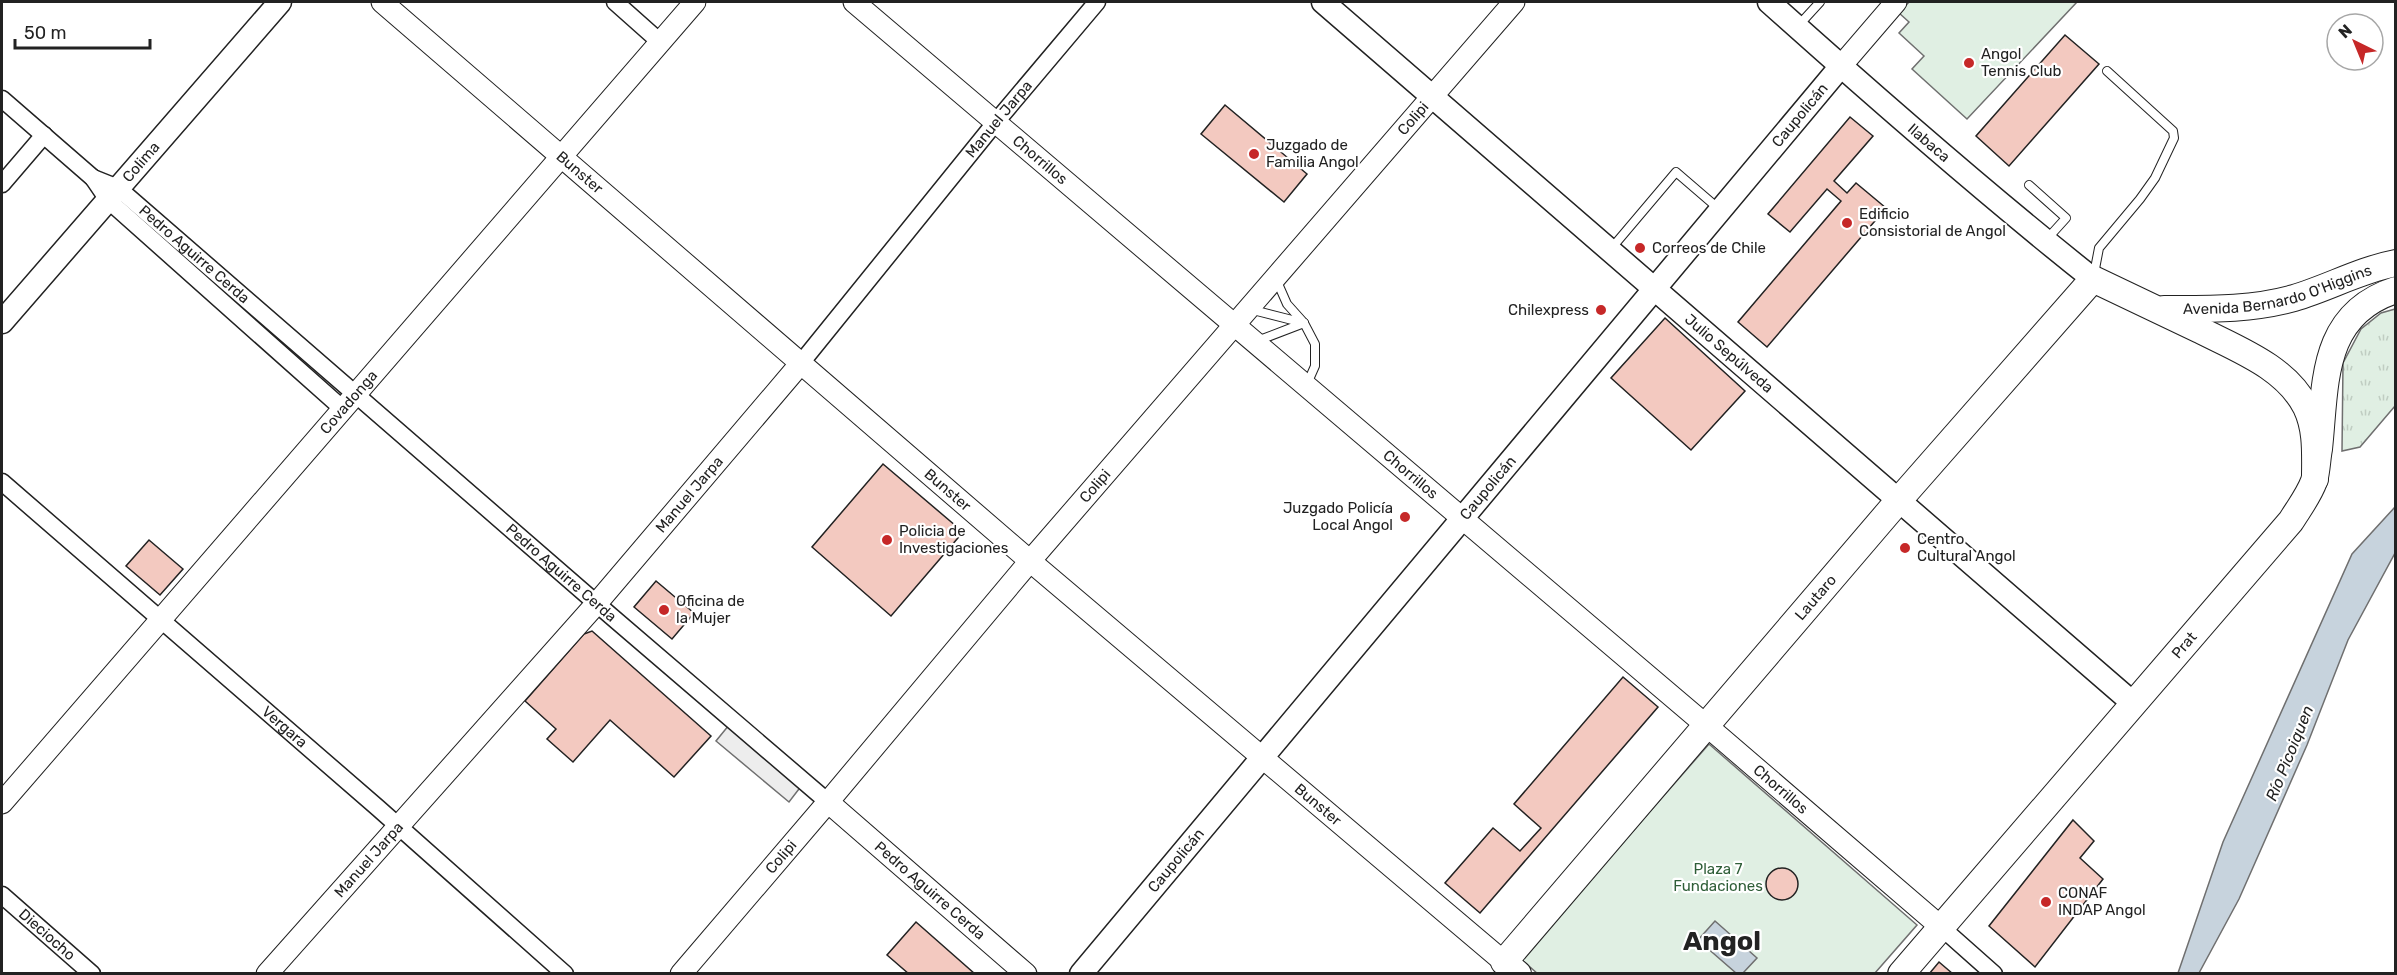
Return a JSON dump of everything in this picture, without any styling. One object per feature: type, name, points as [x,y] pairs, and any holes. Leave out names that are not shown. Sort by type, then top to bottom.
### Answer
[{"type":"main road","name":"Colima","points":[[2,322],[280,2]]},
{"type":"main road","name":"Julio Sepúlveda","points":[[1323,2],[2134,704]]},
{"type":"main road","name":"Ilabaca","points":[[1769,2],[2045,241],[2093,279]]},
{"type":"main road","name":"Caupolicán","points":[[1081,974],[1841,66]]},
{"type":"main road","name":"Avenida Bernardo O'Higgins","points":[[2158,309],[2230,309],[2262,305],[2318,291],[2368,270],[2396,263]]},
{"type":"main road","points":[[2093,279],[2241,350],[2282,376],[2305,406],[2316,439],[2315,479]]},
{"type":"main road","name":"Lautaro","points":[[1505,970],[1706,725],[2093,279]]},
{"type":"main road","name":"Prat","points":[[1901,974],[2291,521],[2315,479],[2326,373],[2332,347],[2355,314],[2378,297],[2396,290]]},
{"type":"street","name":"Bunster","points":[[382,2],[1030,561],[1262,757],[1505,970]]},
{"type":"street","points":[[615,2],[660,42]]},
{"type":"street","name":"Covadonga","points":[[2,803],[695,2]]},
{"type":"street","name":"Chorrillos","points":[[854,2],[1706,725],[1994,974]]},
{"type":"street","name":"Manuel Jarpa","points":[[267,974],[597,603],[801,363],[995,123],[1097,2]]},
{"type":"street","name":"Colipi","points":[[681,974],[1030,561],[1514,2]]},
{"type":"street","name":"Caupolicán","points":[[1841,66],[1896,2]]},
{"type":"street","name":"Pedro Aguirre Cerda","points":[[2,99],[350,403],[597,603],[1026,974]]},
{"type":"street","points":[[2,184],[44,135]]},
{"type":"street","name":"Vergara","points":[[2,482],[399,826],[565,974]]},
{"type":"street","name":"Dieciocho","points":[[2,895],[92,974]]},
{"type":"lane","points":[[1797,27],[1820,2]]},
{"type":"lane","points":[[2093,279],[2099,248],[2150,185],[2174,138],[2173,131],[2107,71]]},
{"type":"lane","points":[[1610,250],[1676,172],[1720,210]]},
{"type":"lane","points":[[2030,185],[2066,218],[2045,241]]},
{"type":"lane","points":[[1276,279],[1287,304],[1304,323],[1315,344],[1316,355],[1306,386]]},
{"type":"lane","points":[[1249,309],[1304,323]]},
{"type":"lane","points":[[1255,342],[1304,323]]},
{"type":"green space","name":"Angol Tennis Club","points":[[1909,2],[2077,2],[1967,119],[1912,69],[1924,56],[1899,33],[1909,22],[1899,13]]},
{"type":"green space","points":[[2395,309],[2395,406],[2360,447],[2342,451],[2343,363],[2361,329],[2381,313]]},
{"type":"green space","name":"Plaza 7 Fundaciones","points":[[1709,744],[1917,925],[1875,973],[1538,974],[1521,959]]},
{"type":"shaded area","points":[[729,725],[802,785],[789,802],[716,741]]},
{"type":"water","name":"Río Picoiquen","points":[[2395,507],[2395,553],[2348,640],[2307,745],[2239,899],[2199,973],[2178,973],[2223,842],[2352,554]]},
{"type":"water","points":[[1715,921],[1757,958],[1743,973],[1736,973],[1698,940]]},
{"type":"building","points":[[2065,35],[2099,64],[2009,166],[1976,136]]},
{"type":"building","name":"Juzgado de Familia Angol","points":[[1225,105],[1307,174],[1284,202],[1201,134]]},
{"type":"building","name":"Edificio Consistorial de Angol","points":[[1850,117],[1873,136],[1834,181],[1847,193],[1856,183],[1886,208],[1767,347],[1738,322],[1841,201],[1827,189],[1790,232],[1768,214]]},
{"type":"building","points":[[1665,318],[1745,391],[1691,450],[1611,378]]},
{"type":"building","name":"Policia de Investigaciones","points":[[883,464],[963,532],[891,616],[812,547]]},
{"type":"building","points":[[149,540],[183,569],[160,595],[126,566]]},
{"type":"building","name":"Oficina de la Mujer","points":[[656,581],[694,613],[672,639],[634,607]]},
{"type":"building","points":[[592,631],[711,736],[674,777],[610,720],[573,762],[547,739],[556,729],[525,701],[584,634]]},
{"type":"building","points":[[1623,677],[1658,707],[1480,913],[1445,883],[1493,828],[1520,851],[1541,828],[1514,804]]},
{"type":"building","name":"CONAF INDAP Angol","points":[[2073,820],[2094,841],[2080,858],[2103,879],[2035,967],[1989,926]]},
{"type":"building","points":[[1782,868],[1793,873],[1798,884],[1793,895],[1782,900],[1771,895],[1766,884],[1771,873]]},
{"type":"building","points":[[916,922],[975,974],[909,974],[887,955]]},
{"type":"building","points":[[1939,962],[1953,974],[1929,974]]},
{"type":"place","name":"Angol Tennis Club","points":[[1969,63]]},
{"type":"place","name":"Juzgado de Familia Angol","points":[[1254,154]]},
{"type":"place","name":"Edificio Consistorial de Angol","points":[[1847,223]]},
{"type":"place","name":"Correos de Chile","points":[[1640,248]]},
{"type":"place","name":"Chilexpress","points":[[1601,310]]},
{"type":"place","name":"Juzgado Policía Local Angol","points":[[1405,517]]},
{"type":"place","name":"Policia de Investigaciones","points":[[887,540]]},
{"type":"place","name":"Centro Cultural Angol","points":[[1905,548]]},
{"type":"place","name":"Oficina de la Mujer","points":[[664,610]]},
{"type":"place","name":"CONAF INDAP Angol","points":[[2046,902]]},
{"type":"district","name":"Angol","points":[[1722,941]]}]
